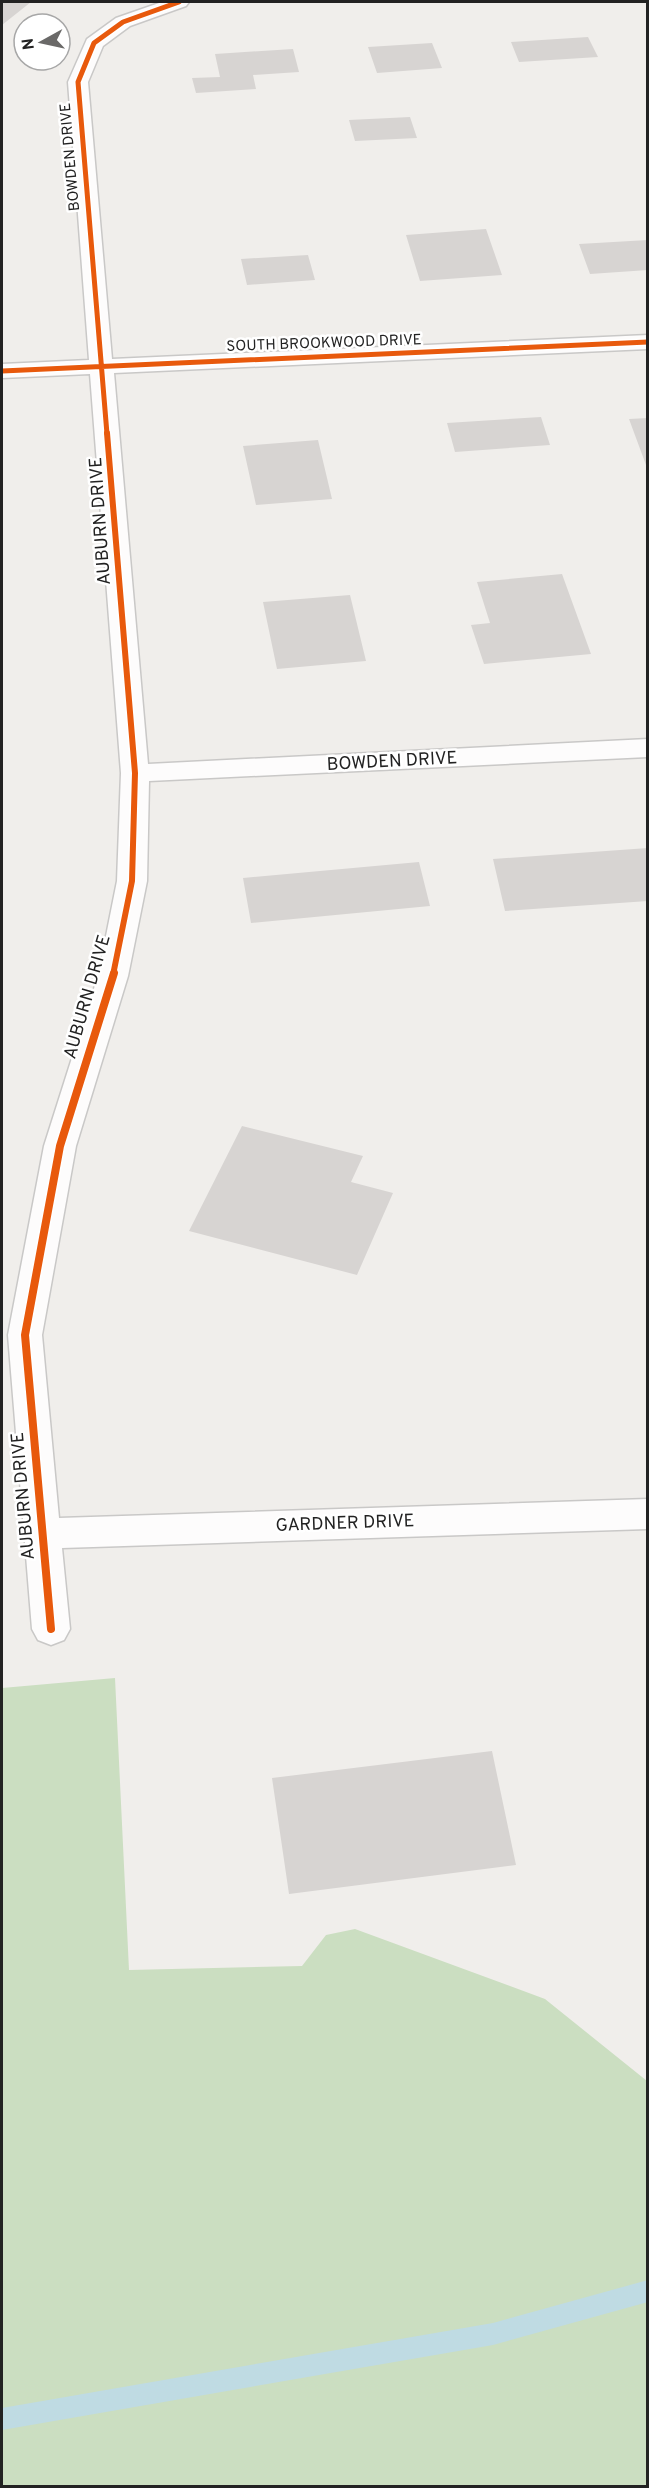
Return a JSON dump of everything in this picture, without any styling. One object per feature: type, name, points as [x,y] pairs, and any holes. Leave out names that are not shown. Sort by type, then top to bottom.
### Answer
[{"type":"street","name":"BOWDEN DRIVE","points":[[104,367],[78,82],[94,43],[123,22],[178,2]]},
{"type":"street","name":"SOUTH BROOKWOOD DRIVE","points":[[2,371],[648,342]]},
{"type":"street","name":"AUBURN DRIVE","points":[[51,1629],[25,1335],[60,1146],[112,976],[132,881],[135,773],[104,367]]},
{"type":"street","name":"BOWDEN DRIVE","points":[[135,773],[648,748]]},
{"type":"street","name":"GARDNER DRIVE","points":[[42,1534],[648,1514]]},
{"type":"green space","points":[[115,1678],[129,1970],[302,1966],[326,1935],[355,1929],[545,1999],[647,2081],[647,2486],[2,2486],[2,1688]]},
{"type":"building","points":[[2,2],[31,2],[18,12],[12,12],[12,17],[2,25]]},
{"type":"building","points":[[588,37],[598,57],[519,62],[511,42]]},
{"type":"building","points":[[432,43],[442,68],[377,73],[368,47]]},
{"type":"building","points":[[293,49],[299,72],[253,75],[256,89],[196,93],[192,78],[220,77],[215,54]]},
{"type":"building","points":[[410,117],[417,138],[355,141],[349,120]]},
{"type":"building","points":[[486,229],[502,275],[420,281],[406,235]]},
{"type":"building","points":[[648,240],[648,270],[590,274],[579,244]]},
{"type":"building","points":[[308,255],[315,280],[247,285],[241,259]]},
{"type":"building","points":[[541,417],[550,445],[455,452],[447,423]]},
{"type":"building","points":[[648,418],[648,465],[646,465],[629,419]]},
{"type":"building","points":[[318,440],[332,499],[256,505],[243,446]]},
{"type":"building","points":[[562,574],[591,654],[484,664],[471,625],[490,623],[477,582]]},
{"type":"building","points":[[350,595],[366,661],[277,669],[263,602]]},
{"type":"building","points":[[648,848],[648,901],[505,911],[493,859]]},
{"type":"building","points":[[419,862],[430,906],[251,923],[243,878]]},
{"type":"building","points":[[242,1126],[363,1156],[351,1182],[393,1193],[357,1275],[189,1231]]},
{"type":"building","points":[[492,1751],[516,1865],[289,1894],[272,1778]]},
{"type":"waterway","points":[[2,2419],[493,2334],[648,2291]]},
{"type":"cycle path","points":[[51,1629],[25,1335],[60,1146],[113,976],[132,881],[135,773],[78,82],[94,43],[123,22],[179,2]]},
{"type":"cycle path","points":[[2,371],[648,342]]}]
